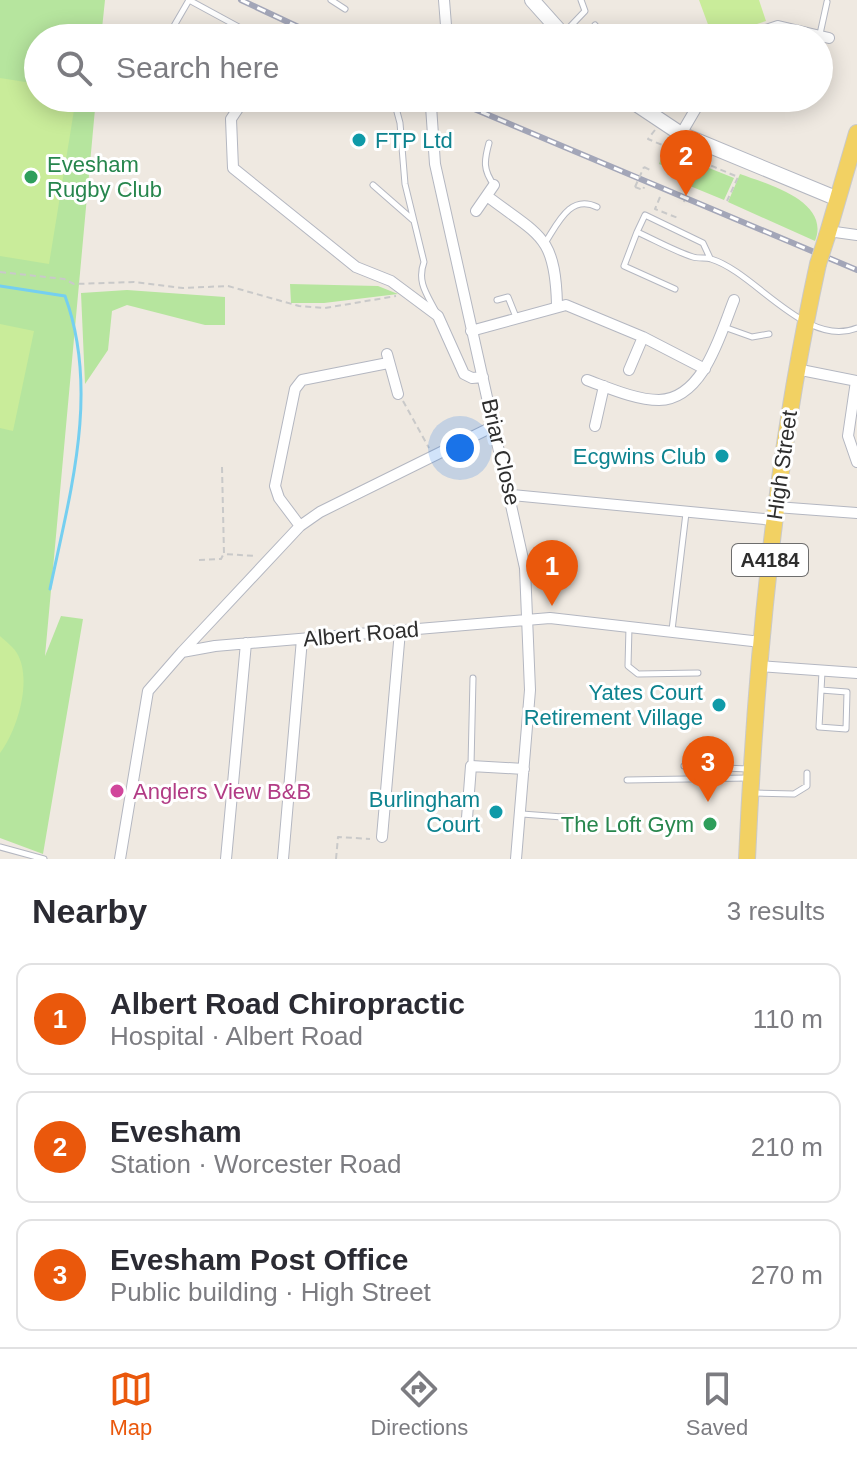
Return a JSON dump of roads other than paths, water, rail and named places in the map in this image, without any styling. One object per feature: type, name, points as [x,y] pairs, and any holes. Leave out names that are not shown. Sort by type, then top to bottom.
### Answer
[{"type":"main road","points":[[532,0],[553,24]]},
{"type":"main road","points":[[647,113],[681,134],[838,199]]},
{"type":"main road","name":"A4184","points":[[828,234],[854,153],[857,133]]},
{"type":"main road","name":"High Street","points":[[747,859],[749,780],[758,666],[775,514],[796,369],[818,264],[828,234]]},
{"type":"street","points":[[444,0],[446,24]]},
{"type":"street","points":[[233,112],[233,168],[356,267],[391,281],[438,316],[464,374],[472,378],[483,377]]},
{"type":"street","name":"Briar Close","points":[[432,112],[435,164],[471,331],[512,495],[525,568],[530,619],[530,690],[516,859]]},
{"type":"street","points":[[681,134],[694,112]]},
{"type":"street","points":[[476,211],[494,185]]},
{"type":"street","points":[[487,196],[545,243],[556,269],[557,304]]},
{"type":"street","points":[[828,234],[857,235]]},
{"type":"street","points":[[587,380],[650,399],[668,399],[686,389],[705,369],[734,300]]},
{"type":"street","points":[[471,331],[557,304],[643,337],[705,369]]},
{"type":"street","points":[[629,370],[643,337]]},
{"type":"street","points":[[300,526],[279,498],[275,486],[298,384],[308,378],[387,359],[398,394]]},
{"type":"street","points":[[796,369],[856,381],[853,424],[848,436],[857,462]]},
{"type":"street","points":[[595,426],[604,386]]},
{"type":"street","points":[[120,859],[145,700],[161,674],[300,526],[320,512],[494,426]]},
{"type":"street","points":[[512,495],[686,512],[857,513]]},
{"type":"street","name":"Albert Road","points":[[182,652],[246,643],[530,619],[575,619],[761,642]]},
{"type":"street","points":[[382,837],[400,631]]},
{"type":"street","points":[[283,859],[302,639]]},
{"type":"street","points":[[226,859],[246,643]]},
{"type":"street","points":[[758,666],[857,673]]},
{"type":"street","points":[[467,818],[471,766],[524,769]]},
{"type":"lane","points":[[175,24],[189,0],[233,24]]},
{"type":"lane","points":[[331,0],[345,9]]},
{"type":"lane","points":[[574,24],[585,11],[581,0]]},
{"type":"lane","points":[[825,24],[827,2]]},
{"type":"lane","points":[[397,112],[405,184],[424,262],[422,284],[438,316]]},
{"type":"lane","points":[[489,143],[484,162],[486,175],[494,185]]},
{"type":"lane","points":[[373,185],[407,212],[415,224]]},
{"type":"lane","points":[[545,243],[573,205],[584,202],[597,207]]},
{"type":"lane","points":[[675,289],[624,266],[645,215],[703,243],[710,258]]},
{"type":"lane","points":[[637,232],[696,258],[710,258],[742,276],[805,323],[841,329],[857,328]]},
{"type":"lane","points":[[497,300],[508,297],[516,317]]},
{"type":"lane","points":[[723,327],[752,337],[769,334]]},
{"type":"lane","points":[[672,631],[686,512]]},
{"type":"lane","points":[[629,626],[628,666],[631,671],[638,674],[698,673]]},
{"type":"lane","points":[[821,690],[847,692],[846,729],[819,727],[822,671]]},
{"type":"lane","points":[[471,766],[473,678]]},
{"type":"lane","points":[[684,766],[702,767]]},
{"type":"lane","points":[[723,768],[794,794],[807,786],[807,773]]},
{"type":"lane","points":[[627,780],[749,780]]},
{"type":"lane","points":[[522,814],[576,818]]},
{"type":"lane","points":[[0,847],[44,859]]},
{"type":"waterway","points":[[0,286],[65,296],[75,332],[80,368],[78,442],[50,589]]},
{"type":"railway","points":[[241,0],[292,24]]},
{"type":"railway","points":[[481,112],[857,270]]},
{"type":"place","name":"FTP Ltd","points":[[359,140]]},
{"type":"place","name":"Evesham Rugby Club","points":[[31,177]]},
{"type":"place","name":"Evesham","points":[[686,196]]},
{"type":"place","name":"Ecgwins Club","points":[[722,456]]},
{"type":"place","name":"Albert Road Chiropractic","points":[[552,606]]},
{"type":"place","name":"Yates Court Retirement Village","points":[[719,705]]},
{"type":"place","name":"Anglers View B&B","points":[[117,791]]},
{"type":"place","name":"Evesham Post Office","points":[[708,802]]},
{"type":"place","name":"Burlingham Court","points":[[496,812]]},
{"type":"place","name":"The Loft Gym","points":[[710,824]]}]
